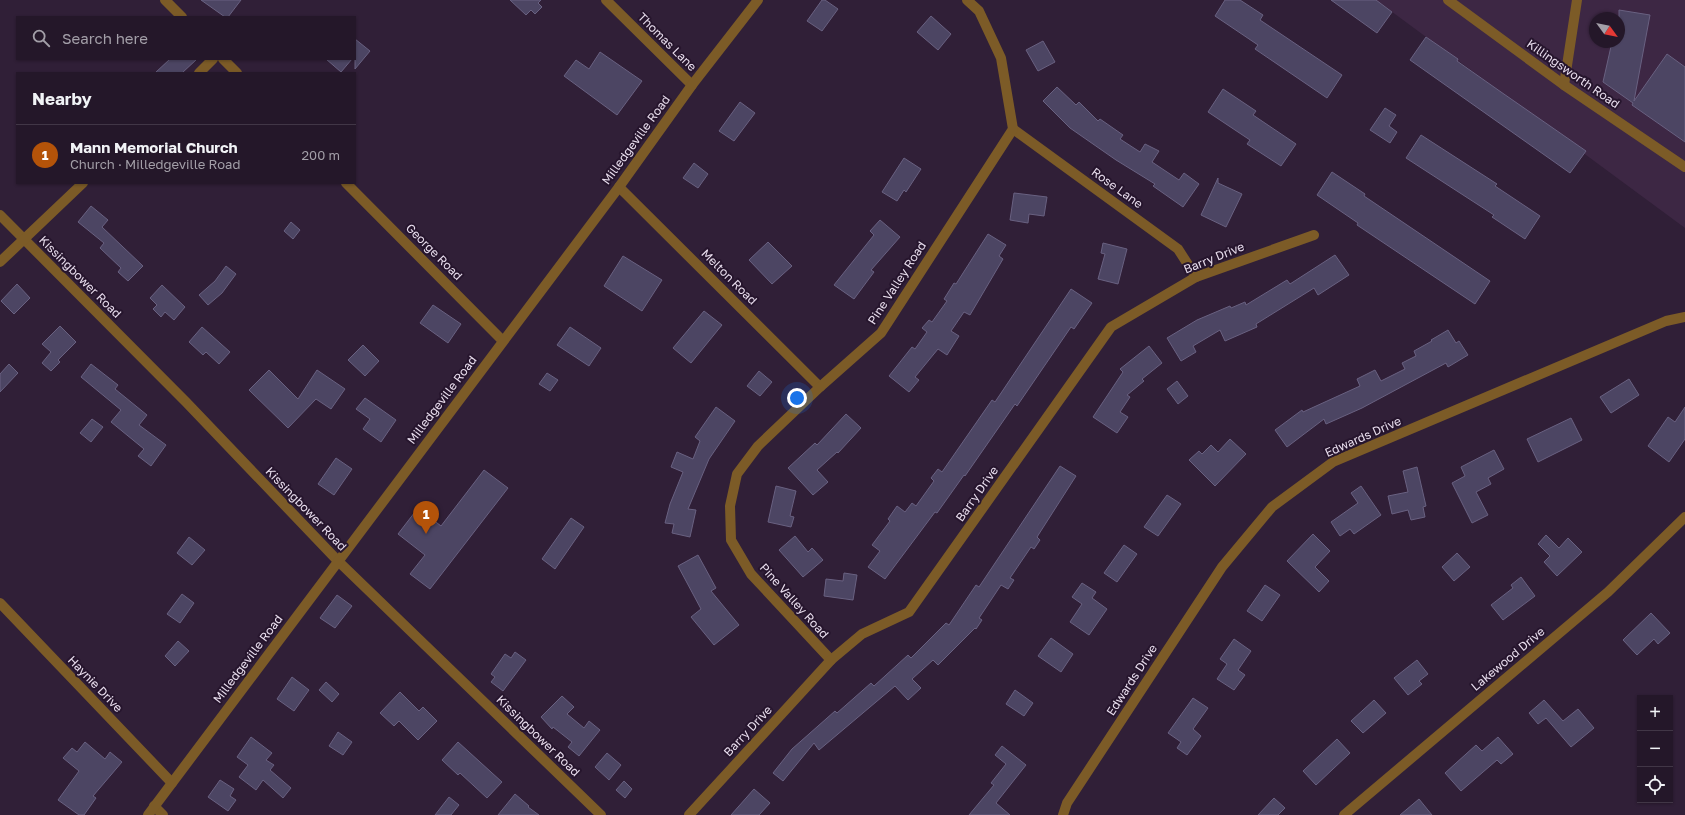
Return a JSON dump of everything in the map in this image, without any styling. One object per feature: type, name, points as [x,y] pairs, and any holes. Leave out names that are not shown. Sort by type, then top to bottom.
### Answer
[{"type":"street","points":[[165,0],[181,16]]},
{"type":"street","name":"Thomas Lane","points":[[606,0],[692,85]]},
{"type":"street","name":"Milledgeville Road","points":[[148,815],[502,340],[619,186],[692,85],[758,0]]},
{"type":"street","points":[[967,0],[979,11],[1001,58],[1013,129]]},
{"type":"street","name":"Killingsworth Road","points":[[1448,0],[1564,85],[1685,167]]},
{"type":"street","points":[[1564,85],[1577,0]]},
{"type":"street","points":[[200,72],[212,60]]},
{"type":"street","points":[[224,60],[236,72]]},
{"type":"street","name":"Rose Lane","points":[[1013,129],[1178,249],[1196,277]]},
{"type":"street","name":"Pine Valley Road","points":[[831,660],[750,574],[730,540],[730,506],[737,474],[758,446],[820,387],[881,333],[1013,129]]},
{"type":"street","points":[[0,262],[82,184]]},
{"type":"street","name":"George Road","points":[[347,184],[502,340]]},
{"type":"street","name":"Melton Road","points":[[619,186],[820,387]]},
{"type":"street","name":"Kissingbower Road","points":[[0,215],[180,397],[338,561],[601,815]]},
{"type":"street","name":"Barry Drive","points":[[689,815],[831,660],[862,634],[909,612],[1111,327],[1196,277],[1314,235]]},
{"type":"street","name":"Edwards Drive","points":[[1062,815],[1067,803],[1222,566],[1272,507],[1333,462],[1666,321],[1685,317]]},
{"type":"street","name":"Lakewood Drive","points":[[1344,815],[1608,592],[1685,517]]},
{"type":"street","name":"Haynie Drive","points":[[0,603],[172,783]]},
{"type":"street","points":[[154,806],[164,815]]},
{"type":"shaded area","points":[[1376,0],[1685,0],[1685,228]]},
{"type":"building","points":[[201,0],[241,0],[229,16],[224,16]]},
{"type":"building","points":[[510,0],[541,0],[538,3],[542,7],[535,14],[531,10],[526,15]]},
{"type":"building","points":[[822,0],[825,0],[838,9],[822,31],[807,21]]},
{"type":"building","points":[[1225,0],[1240,0],[1263,15],[1260,20],[1342,75],[1327,98],[1255,49],[1258,45],[1215,16]]},
{"type":"building","points":[[1331,0],[1376,0],[1392,12],[1377,33]]},
{"type":"building","points":[[1619,10],[1650,15],[1634,101],[1667,54],[1685,67],[1685,142],[1632,105],[1633,103],[1603,82],[1611,48],[1625,48],[1625,12],[1619,12]]},
{"type":"building","points":[[931,16],[951,34],[938,50],[917,32]]},
{"type":"building","points":[[1426,37],[1458,59],[1457,61],[1586,151],[1570,173],[1410,60]]},
{"type":"building","points":[[356,40],[370,51],[355,69],[356,60]]},
{"type":"building","points":[[1043,41],[1055,62],[1038,71],[1026,50]]},
{"type":"building","points":[[600,52],[642,81],[617,115],[564,76],[576,60],[589,69]]},
{"type":"building","points":[[169,60],[196,60],[183,72],[156,72]]},
{"type":"building","points":[[327,60],[351,60],[341,72]]},
{"type":"building","points":[[1057,87],[1076,105],[1079,102],[1098,121],[1100,119],[1123,135],[1120,139],[1140,152],[1145,144],[1159,151],[1152,162],[1179,180],[1184,173],[1199,184],[1183,207],[1153,186],[1155,184],[1116,160],[1070,128],[1043,101]]},
{"type":"building","points":[[1223,89],[1256,111],[1253,115],[1296,144],[1281,166],[1247,144],[1250,140],[1208,112]]},
{"type":"building","points":[[740,102],[755,113],[734,141],[719,131]]},
{"type":"building","points":[[1385,108],[1396,115],[1389,126],[1397,132],[1390,143],[1370,130]]},
{"type":"building","points":[[1421,135],[1497,184],[1495,186],[1540,216],[1525,239],[1492,217],[1494,215],[1406,158]]},
{"type":"building","points":[[904,158],[921,169],[906,192],[904,190],[897,201],[882,192]]},
{"type":"building","points":[[694,163],[708,174],[698,188],[683,178]]},
{"type":"building","points":[[1332,172],[1365,194],[1364,196],[1490,281],[1475,304],[1357,225],[1358,223],[1317,195]]},
{"type":"building","points":[[1218,178],[1218,183],[1242,194],[1226,227],[1201,215]]},
{"type":"building","points":[[1014,193],[1047,197],[1044,216],[1029,214],[1028,223],[1010,220]]},
{"type":"building","points":[[91,206],[108,220],[102,227],[143,266],[128,281],[118,272],[121,268],[100,248],[104,243],[78,222]]},
{"type":"building","points":[[880,220],[900,237],[871,270],[874,272],[854,299],[834,285],[874,235],[870,231]]},
{"type":"building","points":[[291,222],[300,230],[293,239],[284,231]]},
{"type":"building","points":[[988,234],[1006,245],[999,256],[1003,259],[970,315],[964,312],[951,331],[959,336],[947,355],[938,349],[915,377],[919,380],[909,392],[889,376],[912,347],[915,349],[927,332],[922,328],[929,320],[932,322],[947,301],[944,299],[954,283],[956,284]]},
{"type":"building","points":[[768,242],[792,266],[772,284],[749,260]]},
{"type":"building","points":[[1103,243],[1127,249],[1118,284],[1098,279],[1105,254],[1101,253]]},
{"type":"building","points":[[1335,255],[1349,275],[1318,295],[1314,288],[1256,324],[1257,327],[1225,341],[1220,330],[1193,346],[1196,352],[1181,361],[1167,338],[1197,320],[1230,306],[1231,308],[1245,302],[1246,305],[1287,280],[1290,284]]},
{"type":"building","points":[[623,256],[662,280],[642,311],[604,286]]},
{"type":"building","points":[[226,266],[236,274],[222,293],[208,305],[199,295],[215,281]]},
{"type":"building","points":[[17,284],[30,298],[14,314],[1,301]]},
{"type":"building","points":[[162,285],[185,307],[174,320],[165,312],[161,317],[153,309],[157,305],[150,298]]},
{"type":"building","points":[[1071,289],[1092,303],[1074,329],[1071,327],[1017,406],[1015,404],[965,476],[964,475],[937,513],[935,512],[885,579],[868,567],[880,551],[872,545],[890,521],[888,519],[897,506],[905,512],[912,503],[916,506],[934,481],[931,478],[938,469],[942,472],[992,400],[995,402]]},
{"type":"building","points":[[433,305],[461,324],[448,343],[420,323]]},
{"type":"building","points":[[704,311],[722,325],[691,363],[673,348]]},
{"type":"building","points":[[60,326],[76,342],[58,360],[60,362],[51,371],[42,363],[51,352],[42,344]]},
{"type":"building","points":[[202,327],[230,352],[219,364],[206,352],[203,355],[189,342]]},
{"type":"building","points":[[570,327],[601,348],[589,366],[557,345]]},
{"type":"building","points":[[1448,330],[1456,343],[1459,341],[1468,355],[1448,367],[1446,363],[1362,408],[1326,424],[1324,419],[1287,447],[1275,430],[1302,410],[1303,412],[1360,386],[1357,379],[1375,370],[1381,381],[1405,369],[1402,363],[1416,356],[1414,351]]},
{"type":"building","points":[[363,345],[379,361],[365,376],[348,360]]},
{"type":"building","points":[[1149,346],[1162,363],[1142,379],[1144,381],[1127,395],[1130,397],[1120,412],[1128,417],[1117,433],[1093,417],[1123,372],[1120,369]]},
{"type":"building","points":[[9,364],[18,373],[0,392],[0,374]]},
{"type":"building","points":[[91,364],[118,385],[115,389],[147,415],[139,425],[166,445],[151,466],[138,456],[144,449],[111,422],[121,410],[81,377]]},
{"type":"building","points":[[269,370],[298,399],[317,370],[345,389],[331,409],[316,399],[288,428],[249,390]]},
{"type":"building","points":[[759,371],[772,382],[760,396],[747,386]]},
{"type":"building","points":[[547,373],[558,380],[550,391],[539,384]]},
{"type":"building","points":[[1629,379],[1639,395],[1611,413],[1600,397]]},
{"type":"building","points":[[1177,381],[1188,396],[1178,404],[1167,389]]},
{"type":"building","points":[[365,398],[396,420],[381,442],[363,429],[370,419],[356,409]]},
{"type":"building","points":[[716,407],[735,421],[709,459],[688,509],[696,510],[690,537],[672,533],[674,524],[665,523],[670,504],[683,472],[671,467],[677,452],[693,459],[700,441],[695,437]]},
{"type":"building","points":[[1685,407],[1685,439],[1669,462],[1648,446],[1668,417],[1675,422]]},
{"type":"building","points":[[846,414],[861,428],[838,453],[837,452],[817,470],[828,482],[813,495],[788,468],[815,443],[817,445]]},
{"type":"building","points":[[1571,418],[1582,440],[1538,462],[1527,439]]},
{"type":"building","points":[[92,419],[103,427],[91,442],[80,433]]},
{"type":"building","points":[[1230,439],[1246,454],[1215,486],[1189,460],[1199,451],[1202,454],[1211,445],[1218,452]]},
{"type":"building","points":[[1494,450],[1504,469],[1488,478],[1491,484],[1476,492],[1488,515],[1472,523],[1452,483],[1465,476],[1461,467]]},
{"type":"building","points":[[336,458],[352,469],[334,495],[318,484]]},
{"type":"building","points":[[1060,466],[1076,476],[1037,537],[1040,540],[1034,549],[1031,547],[1010,578],[1014,580],[1008,589],[1001,585],[979,618],[982,620],[976,629],[975,628],[938,665],[933,660],[912,679],[921,688],[908,700],[895,686],[819,750],[814,743],[783,781],[773,773],[792,749],[835,711],[837,713],[871,683],[874,686],[908,655],[911,658],[946,623],[949,625],[976,585],[979,587]]},
{"type":"building","points":[[1417,467],[1426,506],[1423,507],[1425,517],[1411,520],[1408,510],[1392,514],[1388,496],[1408,492],[1403,471]]},
{"type":"building","points":[[484,470],[508,488],[430,589],[410,574],[425,555],[398,534],[418,508],[441,526]]},
{"type":"building","points":[[776,486],[796,491],[790,516],[794,517],[791,527],[768,522]]},
{"type":"building","points":[[1361,486],[1381,515],[1354,534],[1350,529],[1340,536],[1331,522],[1358,503],[1351,493]]},
{"type":"building","points":[[1167,495],[1181,504],[1158,536],[1144,527]]},
{"type":"building","points":[[571,518],[584,527],[555,569],[542,559]]},
{"type":"building","points":[[1313,534],[1330,551],[1315,567],[1329,581],[1319,592],[1287,561]]},
{"type":"building","points":[[1546,535],[1559,548],[1568,538],[1582,552],[1557,576],[1544,562],[1550,556],[1538,544]]},
{"type":"building","points":[[795,536],[808,552],[812,548],[823,560],[803,577],[779,550]]},
{"type":"building","points":[[189,537],[205,550],[192,565],[177,553]]},
{"type":"building","points":[[1124,545],[1137,554],[1117,582],[1104,573]]},
{"type":"building","points":[[1457,553],[1470,567],[1454,581],[1442,567]]},
{"type":"building","points":[[698,555],[716,588],[711,591],[739,625],[714,645],[691,617],[701,609],[678,566]]},
{"type":"building","points":[[844,573],[857,575],[853,600],[824,596],[826,579],[843,581]]},
{"type":"building","points":[[1521,577],[1535,596],[1503,620],[1491,605],[1513,588],[1511,585]]},
{"type":"building","points":[[1082,583],[1096,592],[1092,598],[1107,609],[1089,635],[1070,622],[1082,604],[1072,597]]},
{"type":"building","points":[[1265,585],[1280,595],[1262,621],[1247,611]]},
{"type":"building","points":[[182,594],[194,603],[180,623],[167,614]]},
{"type":"building","points":[[337,595],[352,606],[335,628],[320,618]]},
{"type":"building","points":[[1651,613],[1670,633],[1658,644],[1654,639],[1637,655],[1623,640]]},
{"type":"building","points":[[1051,638],[1073,654],[1061,672],[1038,656]]},
{"type":"building","points":[[1234,639],[1251,651],[1238,670],[1245,675],[1234,690],[1217,679],[1227,664],[1220,659]]},
{"type":"building","points":[[178,641],[189,651],[175,666],[165,656]]},
{"type":"building","points":[[515,652],[526,660],[503,691],[491,682],[495,677],[491,674],[505,654],[511,658]]},
{"type":"building","points":[[1417,660],[1428,674],[1419,681],[1422,684],[1408,695],[1394,678]]},
{"type":"building","points":[[292,677],[309,690],[294,711],[277,699]]},
{"type":"building","points":[[326,682],[339,694],[332,702],[319,690]]},
{"type":"building","points":[[1015,690],[1033,703],[1024,716],[1006,704]]},
{"type":"building","points":[[400,692],[419,711],[423,707],[437,721],[418,740],[399,721],[394,726],[380,713]]},
{"type":"building","points":[[562,696],[574,707],[567,714],[584,728],[589,721],[600,730],[579,756],[568,747],[572,742],[553,727],[552,729],[541,717]]},
{"type":"building","points":[[1193,698],[1208,708],[1193,729],[1201,736],[1187,755],[1177,748],[1181,742],[1168,733]]},
{"type":"building","points":[[1374,700],[1386,713],[1363,733],[1351,721]]},
{"type":"building","points":[[1544,700],[1563,721],[1578,709],[1594,728],[1571,747],[1546,718],[1538,724],[1529,713]]},
{"type":"building","points":[[338,732],[352,742],[343,755],[329,746]]},
{"type":"building","points":[[251,737],[272,753],[266,760],[274,765],[270,770],[291,788],[283,798],[263,780],[256,790],[239,777],[248,765],[237,757]]},
{"type":"building","points":[[1498,737],[1513,754],[1501,764],[1497,760],[1461,791],[1445,773],[1476,745],[1482,751]]},
{"type":"building","points":[[1337,739],[1350,753],[1316,785],[1303,771]]},
{"type":"building","points":[[85,742],[105,759],[110,752],[122,762],[93,796],[96,798],[84,815],[79,815],[58,800],[79,771],[63,758],[72,748],[77,752]]},
{"type":"building","points":[[458,742],[502,782],[487,798],[460,773],[458,775],[442,760]]},
{"type":"building","points":[[1002,746],[1026,765],[996,803],[1010,815],[969,815],[994,785],[991,783],[1006,764],[995,755]]},
{"type":"building","points":[[607,753],[621,765],[609,780],[595,767]]},
{"type":"building","points":[[220,780],[234,789],[230,796],[236,800],[228,811],[208,797]]},
{"type":"building","points":[[624,781],[632,789],[625,798],[616,790]]},
{"type":"building","points":[[754,789],[770,803],[759,815],[731,815]]},
{"type":"building","points":[[515,794],[529,806],[528,807],[539,815],[498,815]]},
{"type":"building","points":[[449,797],[459,805],[451,815],[435,815]]},
{"type":"building","points":[[1274,798],[1285,808],[1278,815],[1258,815]]},
{"type":"building","points":[[1419,799],[1432,815],[1400,815]]},
{"type":"place","name":"Mann Memorial Church","points":[[426,534]]}]
